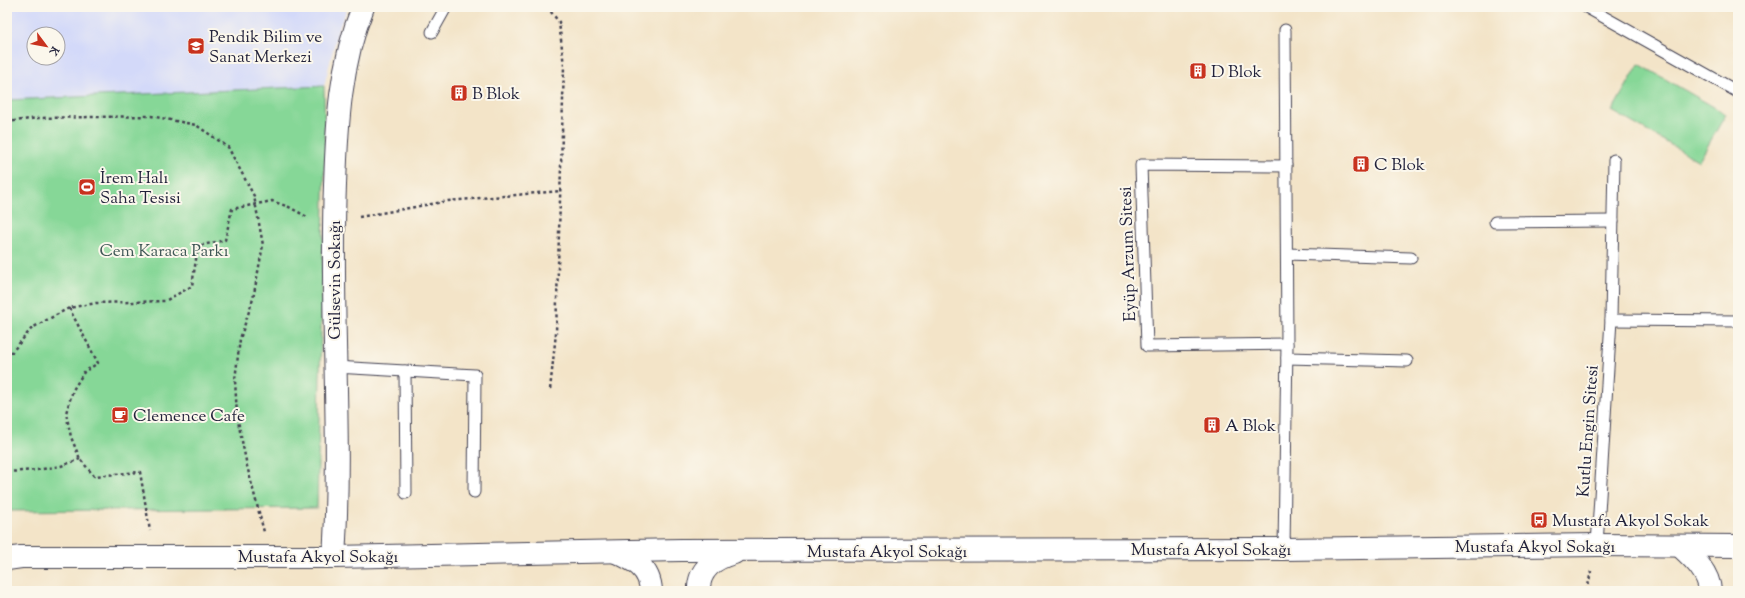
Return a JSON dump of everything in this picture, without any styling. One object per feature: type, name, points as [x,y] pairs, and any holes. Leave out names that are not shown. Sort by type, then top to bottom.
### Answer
[{"type":"street","name":"Gülsevin Sokağı","points":[[334,557],[337,508],[334,222],[338,123],[342,80],[353,35],[362,7]]},
{"type":"street","name":"Mustafa Akyol Sokağı","points":[[12,561],[155,556],[334,557],[614,551],[1284,549],[1597,545],[1738,546]]},
{"type":"street","points":[[1680,546],[1697,562],[1709,584],[1710,591]]},
{"type":"street","name":"Mustafa Akyol Sokağı","points":[[614,551],[633,559],[649,577],[651,591]]},
{"type":"street","name":"Mustafa Akyol Sokağı","points":[[699,591],[702,573],[710,564],[720,557],[741,551]]},
{"type":"lane","points":[[432,32],[446,7]]},
{"type":"lane","points":[[1586,7],[1738,92]]},
{"type":"lane","points":[[1284,549],[1288,344],[1285,30]]},
{"type":"lane","name":"Kutlu Engin Sitesi","points":[[1597,545],[1611,320],[1614,160]]},
{"type":"lane","name":"Eyüp Arzum Sitesi","points":[[1286,166],[1141,165],[1147,346],[1288,344]]},
{"type":"lane","points":[[1495,222],[1613,221]]},
{"type":"lane","points":[[1287,254],[1411,258]]},
{"type":"lane","points":[[1611,320],[1738,321]]},
{"type":"lane","points":[[1287,358],[1406,361]]},
{"type":"lane","points":[[335,367],[475,375],[474,492]]},
{"type":"lane","points":[[405,371],[406,493]]},
{"type":"path","points":[[547,7],[559,22],[564,66],[556,333],[550,390]]},
{"type":"path","points":[[7,122],[38,118],[151,116],[196,125],[228,147],[254,196],[263,245],[253,299],[240,339],[235,380],[237,416],[247,466],[270,556]]},
{"type":"path","points":[[7,358],[32,328],[68,308],[96,303],[165,301],[192,286],[198,246],[225,240],[232,209],[272,201],[289,207],[309,218],[334,222],[379,212],[448,201],[560,191]]},
{"type":"path","points":[[68,308],[98,363],[84,372],[73,390],[66,413],[71,437],[80,458],[94,476],[140,472],[155,556]]},
{"type":"path","points":[[7,472],[37,470],[61,466],[80,458]]},
{"type":"path","points":[[1550,591],[1587,591]]},
{"type":"shaded area","name":"Pendik Bilim ve Sanat Merkezi","points":[[7,7],[348,7],[338,30],[324,86],[7,100]]},
{"type":"green space","points":[[1639,64],[1726,114],[1699,161],[1612,111]]},
{"type":"green space","name":"Cem Karaca Parkı","points":[[324,86],[325,157],[317,508],[7,511],[7,100]]},
{"type":"place","name":"Pendik Bilim ve Sanat Merkezi","points":[[196,46]]},
{"type":"place","name":"D Blok","points":[[1198,71]]},
{"type":"place","name":"B Blok","points":[[459,93]]},
{"type":"place","name":"C Blok","points":[[1361,164]]},
{"type":"place","name":"İrem Halı Saha Tesisi","points":[[87,187]]},
{"type":"place","name":"Clemence Cafe","points":[[120,415]]},
{"type":"place","name":"A Blok","points":[[1212,425]]},
{"type":"place","name":"Mustafa Akyol Sokak","points":[[1539,520]]}]
